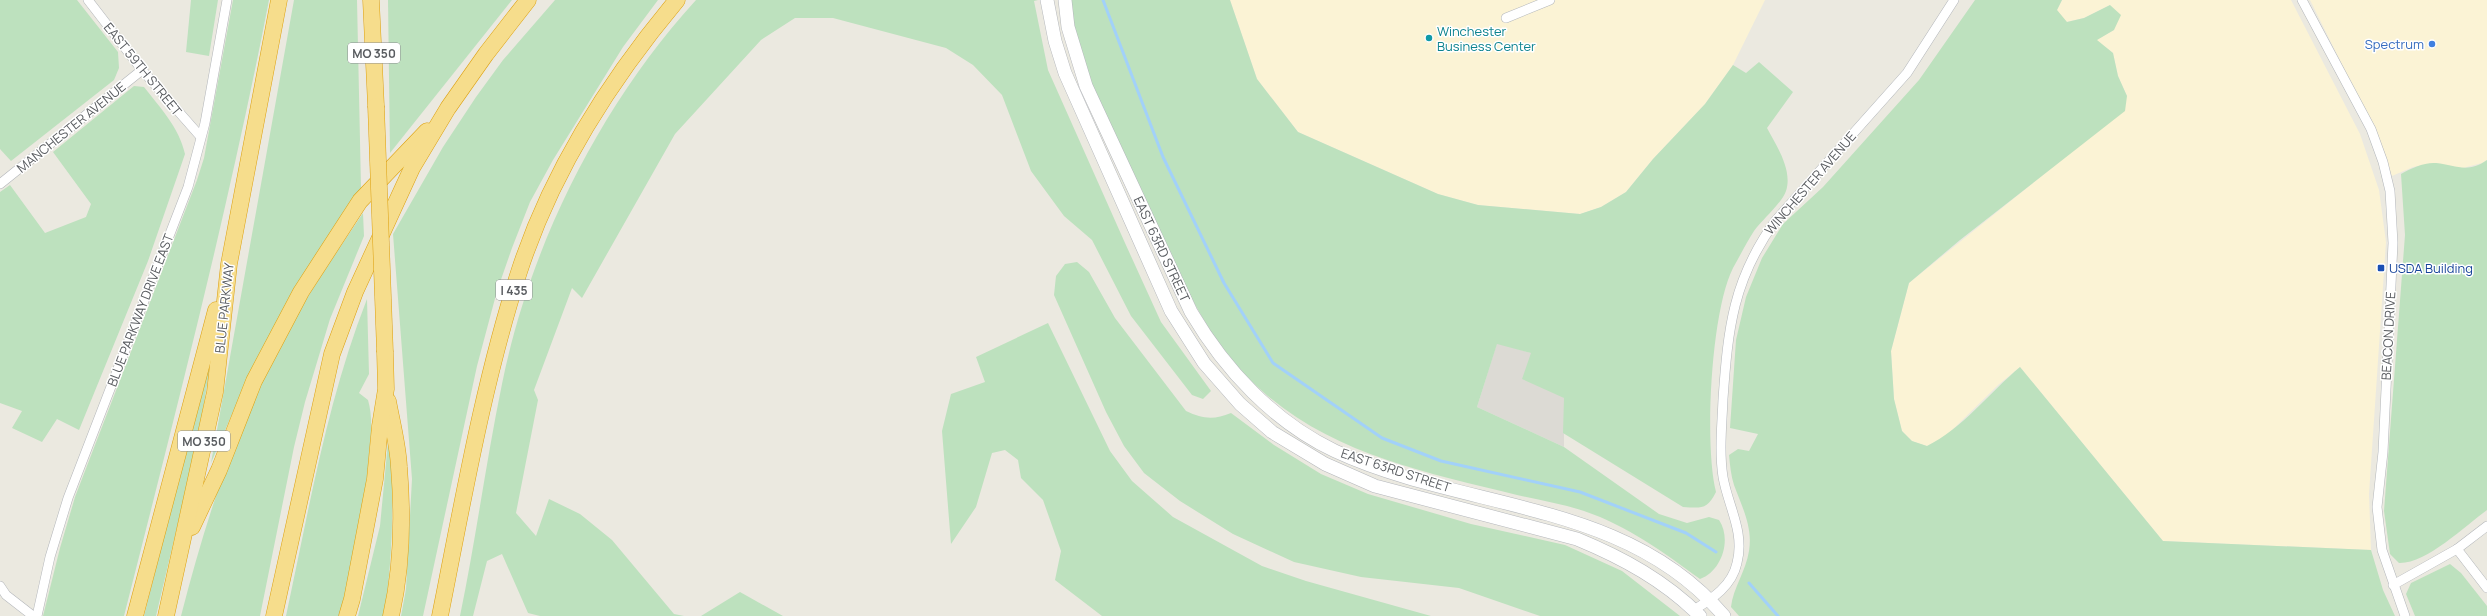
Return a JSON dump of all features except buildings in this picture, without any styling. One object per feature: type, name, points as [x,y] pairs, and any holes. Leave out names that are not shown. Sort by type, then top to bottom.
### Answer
[{"type":"highway","name":"BLUE PARKWAY","points":[[166,616],[215,392],[229,264],[279,0]]},
{"type":"highway","name":"MO 350","points":[[347,616],[352,600],[375,479],[380,426],[386,389],[371,0]]},
{"type":"highway","points":[[274,616],[332,354],[355,292],[394,204],[412,168],[448,108],[486,54],[528,0]]},
{"type":"highway","name":"I 435","points":[[440,616],[488,378],[519,271],[544,208],[574,150],[614,82],[677,0]]},
{"type":"highway","points":[[179,554],[219,470],[254,381],[301,292],[360,201],[448,108]]},
{"type":"highway","points":[[135,616],[229,264]]},
{"type":"highway","points":[[386,389],[399,466],[400,538],[395,600],[391,616]]},
{"type":"main road","name":"EAST 63RD STREET","points":[[1047,0],[1055,41],[1066,73],[1171,311],[1204,363],[1240,404],[1272,432],[1325,464],[1375,486],[1577,539],[1634,565],[1673,591],[1697,613]]},
{"type":"main road","name":"EAST 63RD STREET","points":[[1065,0],[1068,28],[1086,86],[1191,312],[1208,340],[1236,375],[1281,417],[1335,450],[1421,481],[1561,517],[1602,530],[1657,559],[1710,600],[1724,616]]},
{"type":"street","name":"EAST 59TH STREET","points":[[88,0],[142,70],[200,136]]},
{"type":"street","name":"BLUE PARKWAY DRIVE EAST","points":[[37,616],[50,557],[68,498],[188,187],[210,101],[227,0]]},
{"type":"street","points":[[1506,18],[1550,0]]},
{"type":"street","name":"WINCHESTER AVENUE","points":[[1697,613],[1726,586],[1734,575],[1738,561],[1739,535],[1723,479],[1720,453],[1727,342],[1736,300],[1746,268],[1760,243],[1776,220],[1907,73],[1954,0]]},
{"type":"street","name":"BEACON DRIVE","points":[[2302,0],[2371,129],[2383,162],[2390,191],[2393,243],[2382,452],[2377,507],[2382,550],[2393,586],[2405,616]]},
{"type":"street","name":"MANCHESTER AVENUE","points":[[0,184],[142,70]]},
{"type":"street","points":[[2393,586],[2457,550],[2487,526]]},
{"type":"street","points":[[2457,550],[2487,588]]},
{"type":"street","points":[[0,586],[6,595],[33,616]]},
{"type":"shaded area","points":[[1230,0],[1765,0],[1733,65],[1705,104],[1653,159],[1626,192],[1601,207],[1580,214],[1478,205],[1438,194],[1298,132],[1257,79]]},
{"type":"shaded area","points":[[2062,0],[2291,0],[2360,134],[2379,190],[2386,242],[2369,494],[2371,550],[2163,541],[2020,367],[1998,385],[1945,437],[1927,446],[1912,441],[1902,431],[1894,399],[1891,351],[1909,283],[2064,158],[2127,96],[2118,76],[2113,53],[2096,40],[2114,30],[2110,5],[2084,18],[2066,22],[2057,10]]},
{"type":"shaded area","points":[[2310,0],[2487,0],[2487,160],[2482,163],[2459,169],[2436,163],[2413,167],[2392,176],[2378,137]]},
{"type":"shaded area","points":[[1497,343],[1531,353],[1564,398],[1564,447],[1477,407]]},
{"type":"green space","points":[[0,0],[77,0],[118,52],[119,68],[114,80],[11,161],[0,149]]},
{"type":"green space","points":[[191,0],[218,0],[209,56],[186,52]]},
{"type":"green space","points":[[233,0],[269,0],[237,155],[219,232],[124,616],[43,616],[60,548],[75,497],[197,180],[204,158]]},
{"type":"green space","points":[[294,0],[357,0],[361,188],[323,245],[248,377],[211,463]]},
{"type":"green space","points":[[388,0],[512,0],[390,153]]},
{"type":"green space","points":[[555,0],[658,0],[623,47],[553,160],[530,202],[497,291],[477,366],[423,616],[401,616],[406,589],[412,479],[393,234],[443,147],[476,97],[503,60]]},
{"type":"green space","points":[[696,0],[1038,0],[1034,1],[1048,70],[1161,322],[1211,391],[1203,399],[1192,395],[1131,316],[1092,240],[1064,216],[1031,171],[1002,95],[973,65],[946,48],[833,18],[795,18],[761,40],[675,134],[582,298],[572,288],[534,390],[538,400],[516,513],[536,536],[549,499],[580,514],[612,540],[674,614],[684,616],[540,616],[528,613],[502,554],[487,561],[473,616],[460,616],[502,384],[514,332],[531,280],[551,229],[574,179],[600,131],[630,84],[662,41]]},
{"type":"green space","points":[[1071,0],[1230,0],[1257,79],[1298,132],[1438,194],[1478,205],[1580,214],[1601,207],[1626,192],[1653,159],[1705,104],[1733,65],[1746,73],[1759,62],[1793,92],[1767,128],[1779,150],[1785,166],[1788,183],[1786,191],[1784,196],[1748,240],[1733,268],[1725,288],[1719,315],[1715,345],[1710,412],[1712,471],[1716,492],[1710,502],[1703,507],[1683,507],[1563,433],[1564,398],[1522,379],[1531,353],[1497,344],[1477,407],[1564,447],[1659,514],[1687,523],[1709,517],[1719,520],[1725,536],[1725,545],[1723,554],[1714,569],[1708,575],[1700,579],[1645,540],[1600,517],[1559,504],[1436,475],[1359,450],[1323,433],[1288,412],[1256,386],[1227,354],[1193,302],[1113,132],[1090,78],[1074,25]]},
{"type":"green space","points":[[1975,0],[2062,0],[2057,10],[2067,22],[2084,18],[2110,5],[2121,15],[2114,30],[2097,40],[2113,53],[2118,76],[2127,96],[2125,111],[1960,240],[1909,283],[1891,351],[1894,399],[1902,431],[1912,441],[1927,446],[1940,439],[1964,420],[2020,367],[2163,541],[2371,550],[2383,590],[2395,616],[1739,616],[1731,607],[1734,593],[1745,566],[1750,542],[1746,517],[1732,478],[1729,455],[1738,449],[1749,451],[1758,434],[1730,428],[1736,340],[1746,297],[1762,258],[1783,224],[1823,187],[1919,80]]},
{"type":"green space","points":[[134,86],[144,87],[163,111],[174,127],[185,154],[148,261],[79,430],[57,419],[42,442],[12,428],[22,411],[0,403],[0,192],[10,185],[45,233],[86,217],[91,204],[53,152]]},
{"type":"green space","points":[[2487,160],[2487,510],[2433,551],[2410,562],[2399,563],[2390,554],[2384,511],[2405,235],[2401,174],[2427,163],[2467,168],[2473,167]]},
{"type":"green space","points":[[363,213],[364,236],[330,319],[305,402],[294,447],[260,616],[181,616],[200,547],[222,478],[248,411],[279,346],[320,278]]},
{"type":"green space","points":[[1077,262],[1089,272],[1115,318],[1186,411],[1208,418],[1219,417],[1231,413],[1274,445],[1321,474],[1368,494],[1471,524],[1565,545],[1622,571],[1680,616],[1540,616],[1459,588],[1361,577],[1294,562],[1233,534],[1180,501],[1144,473],[1124,446],[1106,412],[1054,295],[1056,276],[1065,264]]},
{"type":"green space","points":[[367,299],[369,374],[359,393],[368,400],[370,406],[371,420],[367,475],[362,515],[354,556],[339,616],[286,616],[311,496],[330,416],[353,338]]},
{"type":"green space","points":[[1048,323],[1110,451],[1132,481],[1173,517],[1262,566],[1306,581],[1431,616],[1102,616],[1055,580],[1061,551],[1043,500],[1021,478],[1018,460],[1005,450],[992,453],[976,507],[951,544],[942,431],[951,394],[985,382],[976,357]]},
{"type":"green space","points":[[217,324],[199,434],[156,616],[144,616]]},
{"type":"green space","points":[[388,442],[390,442],[392,529],[384,616],[358,616],[380,526]]},
{"type":"green space","points":[[2450,564],[2461,573],[2487,606],[2487,616],[2415,616],[2406,594],[2411,583]]},
{"type":"green space","points":[[740,592],[783,616],[701,616]]},
{"type":"waterway","points":[[1103,0],[1163,157],[1224,283],[1273,363],[1382,438],[1441,461],[1580,492],[1686,533],[1716,552]]},
{"type":"waterway","points":[[1749,583],[1778,616]]},
{"type":"place","name":"Winchester Business Center","points":[[1429,38]]},
{"type":"place","name":"Spectrum","points":[[2432,44]]},
{"type":"place","name":"USDA Building","points":[[2381,268]]}]
